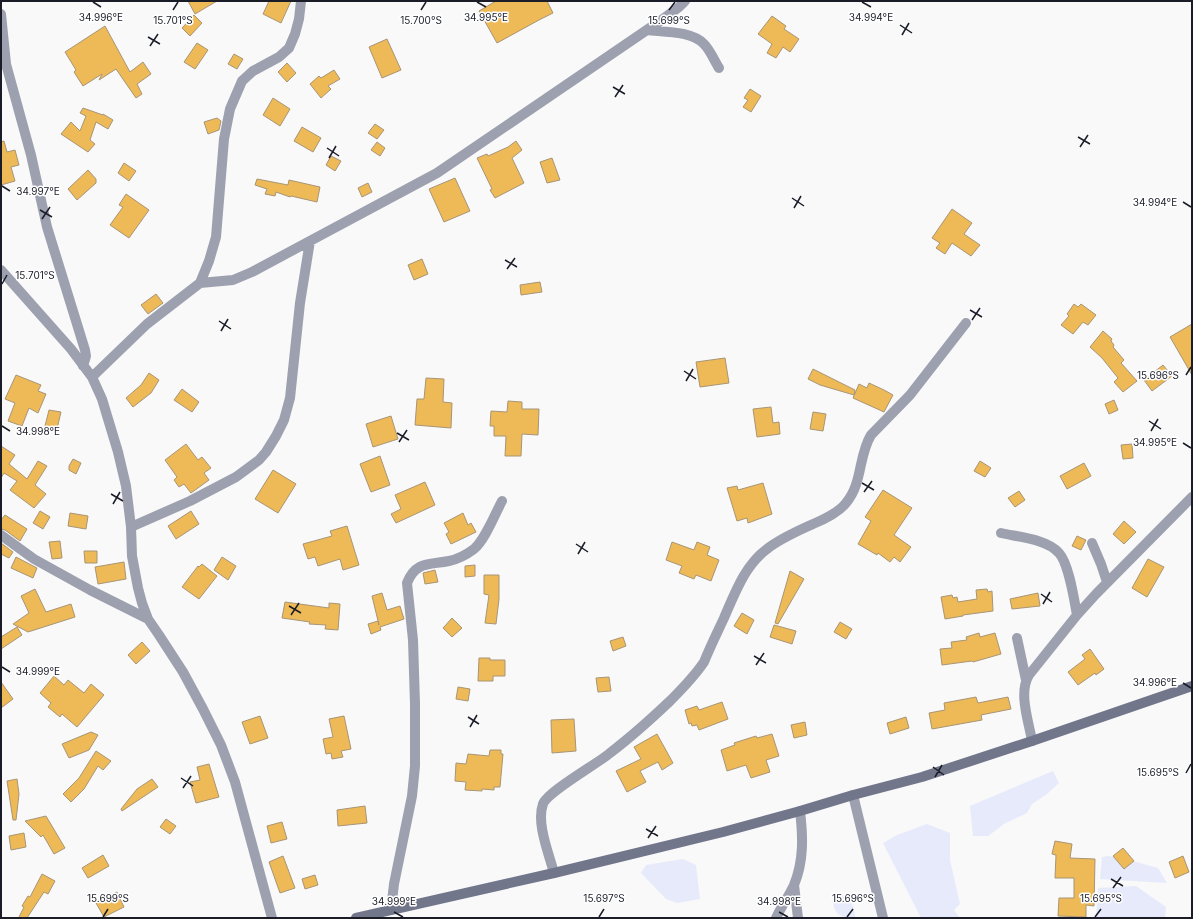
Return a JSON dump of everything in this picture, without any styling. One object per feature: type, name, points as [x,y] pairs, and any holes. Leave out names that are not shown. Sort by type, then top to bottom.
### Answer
[{"type":"main road","points":[[356,918],[554,873],[723,832],[800,811],[922,777],[1192,686]]},
{"type":"street","points":[[92,377],[147,324],[200,283],[209,261],[216,237],[224,139],[230,109],[242,81],[253,71],[279,57],[289,48],[299,19],[301,1]]},
{"type":"street","points":[[200,283],[233,280],[252,272],[437,173],[663,19],[684,1]]},
{"type":"street","points":[[1,14],[6,64],[31,155],[47,227],[85,350],[86,356],[83,366]]},
{"type":"street","points":[[647,30],[684,34],[698,39],[705,45],[719,68]]},
{"type":"street","points":[[131,527],[190,501],[236,477],[259,460],[273,442],[284,420],[290,398],[300,303],[310,241]]},
{"type":"street","points":[[1,270],[71,349],[92,377],[102,399],[118,452],[126,486],[131,527],[132,556],[138,588],[148,619],[183,672],[221,745],[235,782],[272,918]]},
{"type":"street","points":[[554,873],[543,830],[542,810],[546,798],[610,754],[637,732],[688,683],[704,662],[747,569],[767,548],[826,518],[839,510],[845,504],[854,491],[859,476],[864,449],[871,435],[910,394],[966,323]]},
{"type":"street","points":[[1026,680],[1077,614],[1192,497]]},
{"type":"street","points":[[391,910],[394,884],[412,796],[415,766],[416,704],[413,640],[407,583],[410,575],[423,564],[455,559],[463,556],[476,547],[502,501]]},
{"type":"street","points":[[1001,533],[1031,539],[1046,544],[1059,553],[1063,559],[1067,572],[1077,614]]},
{"type":"street","points":[[1,536],[9,540],[34,559],[90,590],[148,619]]},
{"type":"street","points":[[1092,543],[1107,582]]},
{"type":"street","points":[[1017,638],[1026,680],[1024,696],[1032,741]]},
{"type":"street","points":[[853,795],[883,918]]},
{"type":"street","points":[[776,918],[794,885],[801,862],[803,832],[800,811]]},
{"type":"street","points":[[794,885],[798,918]]},
{"type":"shaded area","points":[[1053,771],[1059,783],[1047,794],[1032,804],[1027,813],[1004,824],[988,836],[973,836],[970,806]]},
{"type":"shaded area","points":[[927,824],[950,833],[950,860],[960,904],[954,910],[960,918],[921,918],[883,843],[897,835]]},
{"type":"shaded area","points":[[1109,856],[1158,868],[1167,883],[1100,879],[1102,857]]},
{"type":"shaded area","points":[[683,859],[696,865],[700,899],[677,903],[666,899],[641,873],[646,865]]},
{"type":"shaded area","points":[[1136,886],[1166,907],[1165,918],[1096,918],[1098,888]]},
{"type":"shaded area","points":[[841,894],[851,903],[854,909],[855,917],[841,916],[834,908],[833,898]]},
{"type":"building","points":[[188,1],[217,1],[195,14]]},
{"type":"building","points":[[269,1],[291,1],[281,23],[263,14]]},
{"type":"building","points":[[496,1],[547,1],[553,13],[497,43],[479,11]]},
{"type":"building","points":[[194,15],[202,23],[190,36],[182,28]]},
{"type":"building","points":[[772,16],[786,26],[784,29],[799,39],[790,52],[783,47],[776,58],[767,53],[772,44],[758,34]]},
{"type":"building","points":[[105,26],[130,72],[143,62],[151,74],[137,84],[142,94],[136,98],[116,69],[99,80],[102,74],[83,86],[74,72],[76,70],[65,52]]},
{"type":"building","points":[[387,39],[401,70],[382,78],[369,47]]},
{"type":"building","points":[[197,43],[208,50],[195,69],[184,62]]},
{"type":"building","points":[[234,54],[243,59],[237,69],[228,64]]},
{"type":"building","points":[[287,63],[296,73],[287,82],[278,72]]},
{"type":"building","points":[[334,70],[340,79],[328,86],[331,89],[321,98],[310,84],[319,76],[321,78]]},
{"type":"building","points":[[750,89],[761,96],[751,112],[743,107],[748,100],[744,98]]},
{"type":"building","points":[[273,98],[290,109],[280,126],[263,115]]},
{"type":"building","points":[[83,108],[103,114],[113,120],[108,129],[96,122],[90,140],[95,144],[88,152],[61,134],[71,122],[80,131],[86,116],[80,113]]},
{"type":"building","points":[[217,118],[221,121],[219,130],[208,134],[204,122]]},
{"type":"building","points":[[375,124],[384,130],[377,139],[368,133]]},
{"type":"building","points":[[302,127],[321,138],[313,152],[294,141]]},
{"type":"building","points":[[4,141],[7,152],[15,150],[19,165],[11,167],[15,181],[1,185],[1,142]]},
{"type":"building","points":[[516,141],[522,150],[512,158],[524,183],[495,198],[490,190],[492,189],[477,158],[487,154],[488,156],[508,147]]},
{"type":"building","points":[[377,142],[385,148],[380,156],[371,150]]},
{"type":"building","points":[[331,156],[341,161],[335,171],[326,165]]},
{"type":"building","points":[[552,158],[560,180],[547,183],[540,162]]},
{"type":"building","points":[[124,163],[136,171],[129,181],[118,173]]},
{"type":"building","points":[[88,170],[96,179],[96,183],[77,200],[68,189]]},
{"type":"building","points":[[455,178],[470,211],[444,222],[429,189]]},
{"type":"building","points":[[257,179],[288,185],[289,180],[320,187],[317,202],[290,197],[276,192],[275,196],[265,194],[267,189],[255,185]]},
{"type":"building","points":[[368,183],[372,192],[362,197],[358,188]]},
{"type":"building","points":[[126,194],[149,210],[129,238],[110,225],[123,207],[119,205]]},
{"type":"building","points":[[952,209],[972,223],[964,234],[980,245],[971,256],[952,243],[945,254],[936,248],[940,243],[932,238]]},
{"type":"building","points":[[422,259],[428,274],[414,280],[408,265]]},
{"type":"building","points":[[540,282],[542,292],[521,295],[520,285]]},
{"type":"building","points":[[156,294],[163,303],[148,314],[141,305]]},
{"type":"building","points":[[1074,304],[1078,307],[1081,304],[1096,315],[1088,325],[1083,322],[1073,334],[1061,325],[1069,316],[1067,314]]},
{"type":"building","points":[[1192,324],[1192,375],[1170,337]]},
{"type":"building","points":[[1103,331],[1112,339],[1111,341],[1114,345],[1113,347],[1124,360],[1121,363],[1137,381],[1123,392],[1114,382],[1118,378],[1102,358],[1090,347]]},
{"type":"building","points":[[725,358],[729,383],[700,387],[696,362]]},
{"type":"building","points":[[1163,365],[1172,376],[1152,391],[1144,380]]},
{"type":"building","points":[[813,369],[855,390],[854,395],[820,385],[808,379]]},
{"type":"building","points":[[149,373],[159,380],[151,393],[133,407],[126,398],[141,385]]},
{"type":"building","points":[[16,375],[41,385],[38,391],[46,394],[38,413],[29,408],[22,426],[8,421],[15,403],[5,399]]},
{"type":"building","points":[[426,378],[444,379],[443,402],[452,403],[451,428],[415,425],[417,399],[424,399]]},
{"type":"building","points":[[869,383],[893,395],[884,412],[853,398],[859,384],[867,388]]},
{"type":"building","points":[[182,389],[199,402],[192,412],[174,400]]},
{"type":"building","points":[[1114,400],[1118,410],[1109,414],[1105,404]]},
{"type":"building","points":[[508,401],[522,402],[522,409],[539,409],[538,435],[522,434],[521,456],[505,456],[506,436],[494,436],[494,426],[490,426],[491,411],[507,412]]},
{"type":"building","points":[[771,407],[773,423],[779,422],[780,434],[757,437],[753,409]]},
{"type":"building","points":[[49,410],[61,412],[57,429],[45,426]]},
{"type":"building","points":[[813,412],[826,414],[823,431],[810,429]]},
{"type":"building","points":[[391,416],[398,439],[373,447],[366,424]]},
{"type":"building","points":[[186,444],[198,460],[202,457],[211,468],[204,473],[209,480],[191,493],[184,484],[179,487],[174,480],[177,477],[165,460]]},
{"type":"building","points":[[1132,444],[1133,458],[1123,459],[1121,445]]},
{"type":"building","points":[[1,446],[15,455],[9,464],[27,479],[38,461],[47,466],[35,485],[46,494],[34,508],[10,490],[17,481],[4,473],[1,478]]},
{"type":"building","points":[[380,456],[390,485],[371,492],[360,464]]},
{"type":"building","points":[[73,459],[81,463],[76,474],[69,470],[69,466]]},
{"type":"building","points":[[980,461],[991,468],[985,477],[974,471]]},
{"type":"building","points":[[1084,463],[1091,476],[1067,489],[1060,476]]},
{"type":"building","points":[[273,470],[296,484],[278,513],[255,499]]},
{"type":"building","points":[[425,482],[435,505],[396,523],[391,514],[401,509],[395,495]]},
{"type":"building","points":[[763,483],[772,514],[748,523],[747,518],[737,521],[727,488],[737,486],[738,490]]},
{"type":"building","points":[[883,490],[912,508],[894,535],[911,547],[900,562],[894,557],[890,562],[878,553],[877,555],[858,544],[871,521],[865,517]]},
{"type":"building","points":[[1019,491],[1025,500],[1015,507],[1008,498]]},
{"type":"building","points":[[40,511],[50,517],[43,529],[33,523]]},
{"type":"building","points":[[191,511],[199,524],[176,539],[168,526]]},
{"type":"building","points":[[70,513],[88,516],[86,529],[68,526]]},
{"type":"building","points":[[463,513],[468,525],[471,523],[476,532],[451,544],[446,534],[449,532],[444,523]]},
{"type":"building","points":[[5,515],[27,529],[20,541],[5,530],[1,529],[1,520]]},
{"type":"building","points":[[1124,521],[1136,532],[1124,544],[1113,534]]},
{"type":"building","points":[[347,526],[359,565],[343,570],[340,559],[318,566],[315,557],[308,559],[303,544],[332,536],[330,531]]},
{"type":"building","points":[[1077,536],[1086,540],[1081,550],[1072,546]]},
{"type":"building","points":[[60,541],[62,558],[52,559],[49,542]]},
{"type":"building","points":[[672,542],[694,550],[697,542],[710,547],[707,555],[719,560],[711,581],[696,575],[694,579],[679,573],[682,566],[666,560]]},
{"type":"building","points":[[1,543],[13,552],[9,558],[1,554]]},
{"type":"building","points":[[84,551],[97,551],[97,563],[85,563]]},
{"type":"building","points":[[16,557],[37,568],[33,578],[11,568]]},
{"type":"building","points":[[222,557],[236,566],[228,580],[214,570]]},
{"type":"building","points":[[1148,559],[1164,567],[1147,597],[1132,588]]},
{"type":"building","points":[[124,562],[126,579],[98,584],[95,567]]},
{"type":"building","points":[[202,564],[217,576],[199,599],[182,587],[198,566],[199,567]]},
{"type":"building","points":[[475,565],[475,576],[465,577],[465,566]]},
{"type":"building","points":[[435,570],[438,582],[425,584],[423,573]]},
{"type":"building","points":[[790,571],[804,579],[778,624],[775,623]]},
{"type":"building","points":[[484,575],[499,575],[499,599],[496,624],[485,623],[489,595],[484,594]]},
{"type":"building","points":[[35,589],[46,612],[71,604],[75,617],[28,632],[13,624],[29,613],[21,596]]},
{"type":"building","points":[[987,589],[988,592],[992,591],[993,611],[945,619],[941,597],[952,595],[953,598],[957,597],[958,602],[977,599],[976,590]]},
{"type":"building","points":[[382,593],[387,610],[400,606],[404,619],[380,627],[381,630],[371,634],[368,624],[378,621],[379,625],[372,596]]},
{"type":"building","points":[[1038,593],[1040,606],[1012,609],[1010,599]]},
{"type":"building","points":[[285,602],[329,608],[329,603],[340,604],[338,630],[325,629],[326,625],[309,624],[310,622],[282,618]]},
{"type":"building","points":[[742,613],[754,620],[747,634],[734,626]]},
{"type":"building","points":[[452,618],[462,628],[452,637],[443,628]]},
{"type":"building","points":[[840,622],[852,629],[846,639],[834,632]]},
{"type":"building","points":[[774,625],[796,631],[792,644],[770,637]]},
{"type":"building","points":[[17,627],[22,635],[1,649],[1,637]]},
{"type":"building","points":[[979,633],[980,637],[995,633],[1001,654],[973,662],[942,665],[940,649],[952,648],[951,642],[967,640],[966,637]]},
{"type":"building","points":[[623,637],[626,646],[613,651],[610,641]]},
{"type":"building","points":[[142,642],[150,651],[136,664],[128,655]]},
{"type":"building","points":[[1090,649],[1104,669],[1096,675],[1095,673],[1078,685],[1068,672],[1085,659],[1082,655]]},
{"type":"building","points":[[479,658],[505,660],[505,676],[493,676],[493,681],[478,681]]},
{"type":"building","points":[[54,676],[64,685],[68,680],[84,693],[91,684],[104,695],[77,727],[62,714],[60,717],[48,707],[51,703],[40,693]]},
{"type":"building","points":[[609,677],[611,691],[598,692],[596,678]]},
{"type":"building","points":[[1,682],[13,699],[1,708]]},
{"type":"building","points":[[458,687],[470,689],[468,701],[456,699]]},
{"type":"building","points":[[976,697],[978,703],[1008,697],[1011,709],[981,715],[982,720],[932,729],[929,713],[945,710],[944,703]]},
{"type":"building","points":[[722,702],[728,719],[699,730],[697,725],[692,726],[691,723],[689,724],[685,710],[697,706],[699,710]]},
{"type":"building","points":[[260,716],[268,738],[250,744],[242,722]]},
{"type":"building","points":[[344,716],[351,749],[341,751],[343,757],[332,759],[331,753],[326,754],[323,739],[333,737],[329,719]]},
{"type":"building","points":[[906,717],[909,728],[890,734],[887,723]]},
{"type":"building","points":[[574,719],[576,751],[552,753],[551,720]]},
{"type":"building","points":[[805,722],[807,735],[794,738],[791,725]]},
{"type":"building","points":[[91,732],[98,735],[89,750],[69,758],[62,744]]},
{"type":"building","points":[[657,734],[673,763],[662,770],[658,762],[640,771],[646,782],[627,792],[616,771],[641,759],[634,747]]},
{"type":"building","points":[[772,734],[779,756],[766,760],[770,772],[751,778],[746,765],[727,771],[721,750],[735,745],[734,743],[756,736],[757,738]]},
{"type":"building","points":[[490,750],[501,750],[501,754],[503,754],[500,787],[494,787],[494,790],[465,790],[466,782],[455,781],[456,763],[466,764],[468,754],[489,756]]},
{"type":"building","points":[[96,751],[111,761],[103,770],[98,766],[84,789],[71,802],[63,794],[79,778]]},
{"type":"building","points":[[209,764],[219,797],[196,803],[190,782],[200,780],[197,767]]},
{"type":"building","points":[[17,779],[19,794],[16,820],[13,820],[7,781]]},
{"type":"building","points":[[152,779],[158,787],[122,811],[121,809],[137,789]]},
{"type":"building","points":[[365,806],[367,823],[338,826],[337,810]]},
{"type":"building","points":[[46,816],[65,848],[54,854],[43,835],[41,837],[25,821]]},
{"type":"building","points":[[166,819],[176,826],[170,834],[160,827]]},
{"type":"building","points":[[282,822],[287,839],[271,843],[267,826]]},
{"type":"building","points":[[24,833],[26,847],[11,850],[9,836]]},
{"type":"building","points":[[1055,841],[1072,844],[1070,858],[1095,859],[1094,906],[1086,905],[1086,917],[1058,916],[1059,898],[1074,898],[1074,878],[1055,878],[1056,855],[1052,854]]},
{"type":"building","points":[[1123,848],[1134,861],[1124,869],[1113,856]]},
{"type":"building","points":[[103,855],[109,866],[88,878],[82,868]]},
{"type":"building","points":[[283,856],[295,888],[280,893],[269,862]]},
{"type":"building","points":[[1183,856],[1189,872],[1175,878],[1169,862]]},
{"type":"building","points":[[42,874],[55,881],[48,894],[44,892],[27,918],[20,918],[19,917],[24,907],[22,906],[28,896],[30,897]]},
{"type":"building","points":[[315,875],[318,885],[305,889],[302,879]]},
{"type":"building","points":[[117,892],[124,907],[104,917],[96,903]]}]
